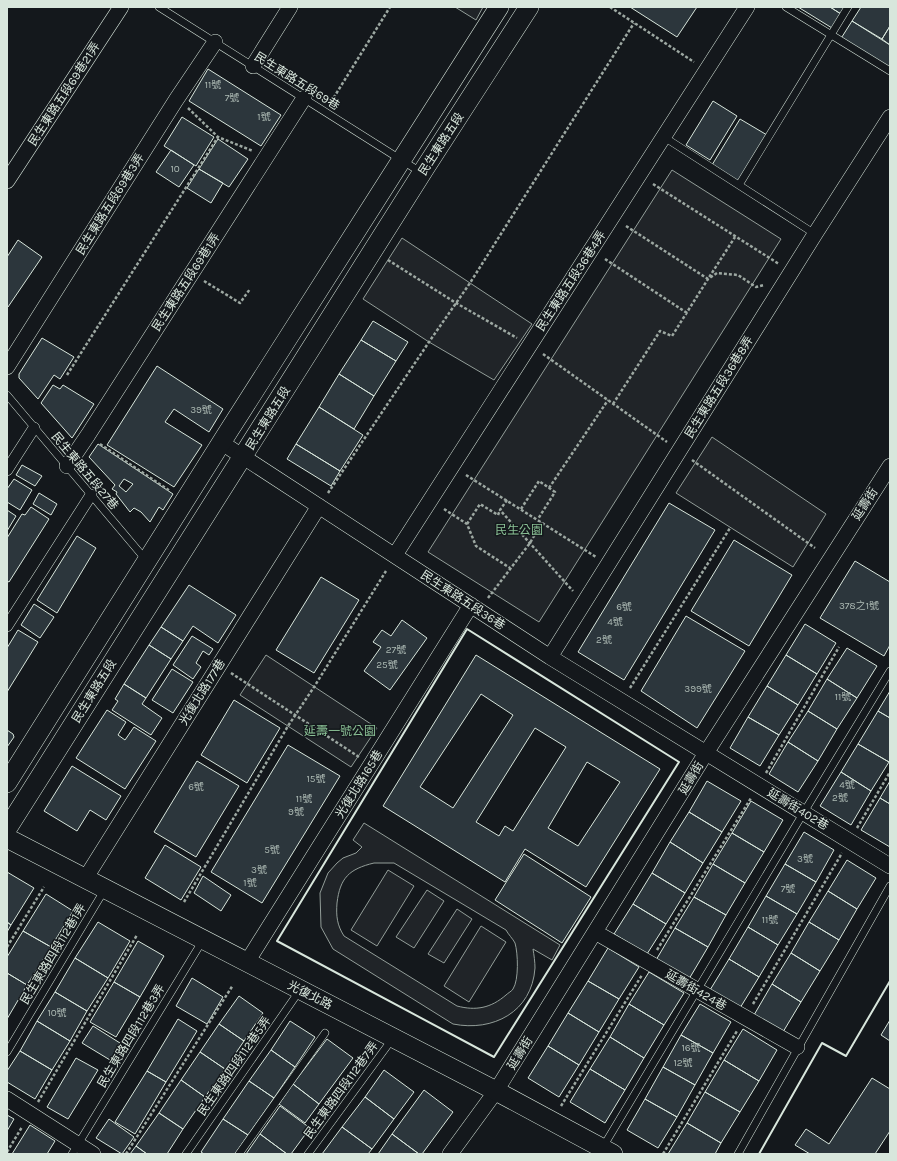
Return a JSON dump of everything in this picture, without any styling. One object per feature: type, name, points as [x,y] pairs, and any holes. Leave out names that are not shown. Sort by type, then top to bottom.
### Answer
[{"type":"street","name":"民生東路五段69巷21弄","points":[[7,180],[121,7]]},
{"type":"street","points":[[253,66],[290,7]]},
{"type":"street","name":"民生東路五段","points":[[7,783],[499,7]]},
{"type":"street","name":"民生東路五段","points":[[7,829],[422,173],[529,7]]},
{"type":"street","name":"民生東路五段36巷4弄","points":[[395,555],[747,7]]},
{"type":"street","name":"民生東路五段69巷3弄","points":[[7,367],[176,100],[215,42]]},
{"type":"street","name":"民生東路五段69巷1弄","points":[[67,466],[88,436],[304,98]]},
{"type":"street","name":"民生東路五段36巷8弄","points":[[550,657],[890,117]]},
{"type":"street","points":[[7,470],[34,428]]},
{"type":"street","name":"民生東路五段36巷","points":[[222,443],[243,457],[323,501],[395,555],[550,657],[706,753]]},
{"type":"street","name":"延壽街","points":[[450,1154],[496,1091],[706,753],[890,466]]},
{"type":"street","points":[[7,626],[91,495]]},
{"type":"street","name":"光復北路177巷","points":[[85,878],[323,501]]},
{"type":"street","name":"光復北路165巷","points":[[247,962],[471,605]]},
{"type":"street","name":"延壽街402巷","points":[[706,753],[890,866]]},
{"type":"street","name":"光復北路","points":[[7,838],[496,1091],[608,1151]]},
{"type":"street","name":"延壽街424巷","points":[[595,932],[797,1047]]},
{"type":"street","points":[[7,1099],[75,1149],[93,1154]]},
{"type":"lane","name":"民生東路五段69巷","points":[[160,7],[422,173]]},
{"type":"lane","points":[[786,7],[890,71]]},
{"type":"lane","points":[[739,185],[848,7]]},
{"type":"lane","points":[[664,137],[815,234]]},
{"type":"lane","name":"民生東路五段27巷","points":[[7,395],[147,561]]},
{"type":"lane","points":[[608,1151],[697,991],[890,671]]},
{"type":"lane","points":[[738,1154],[797,1047],[890,886]]},
{"type":"lane","name":"民生東路四段112巷1弄","points":[[7,1052],[106,889]]},
{"type":"lane","name":"民生東路四段112巷3弄","points":[[75,1149],[204,940]]},
{"type":"lane","name":"民生東路四段112巷5弄","points":[[186,1154],[300,990]]},
{"type":"lane","points":[[239,1154],[325,1033]]},
{"type":"lane","name":"民生東路四段112巷7弄","points":[[308,1154],[393,1038]]},
{"type":"path","points":[[325,111],[390,7]]},
{"type":"path","points":[[610,7],[707,69]]},
{"type":"path","points":[[323,501],[470,283],[634,23]]},
{"type":"path","points":[[176,100],[187,106],[218,137],[266,157]]},
{"type":"path","points":[[67,375],[218,137]]},
{"type":"path","points":[[653,184],[780,265]]},
{"type":"path","points":[[626,226],[708,279]]},
{"type":"path","points":[[613,404],[660,330],[672,336],[735,236]]},
{"type":"path","points":[[384,258],[456,303],[521,340]]},
{"type":"path","points":[[605,260],[686,313]]},
{"type":"path","points":[[192,273],[240,303],[250,289]]},
{"type":"path","points":[[708,279],[717,273],[738,275],[756,287],[768,285]]},
{"type":"path","points":[[544,354],[669,444]]},
{"type":"path","points":[[549,488],[608,400]]},
{"type":"path","points":[[88,436],[174,494]]},
{"type":"path","points":[[689,458],[815,548]]},
{"type":"path","points":[[466,475],[598,558]]},
{"type":"path","points":[[521,509],[538,481],[556,492],[538,519]]},
{"type":"path","points":[[467,524],[480,504],[498,515],[507,500]]},
{"type":"path","points":[[444,509],[467,524],[476,546],[510,568]]},
{"type":"path","points":[[500,510],[576,594]]},
{"type":"path","points":[[488,598],[530,543],[542,522]]},
{"type":"path","points":[[630,689],[730,528]]},
{"type":"path","points":[[184,902],[296,715],[386,571]]},
{"type":"path","points":[[561,1106],[758,785],[840,647]]},
{"type":"path","points":[[230,672],[363,759]]},
{"type":"path","points":[[664,1154],[890,772]]},
{"type":"path","points":[[7,947],[44,887]]},
{"type":"path","points":[[35,1106],[137,935]]},
{"type":"path","points":[[126,1154],[233,985]]},
{"type":"path","points":[[7,1152],[26,1121]]},
{"type":"green space","points":[[455,7],[483,7],[476,20]]},
{"type":"green space","name":"民生公園","points":[[672,170],[781,239],[539,622],[428,552]]},
{"type":"green space","points":[[402,238],[532,324],[494,380],[429,342],[363,299]]},
{"type":"green space","points":[[712,437],[826,514],[793,567],[676,493]]},
{"type":"green space","name":"延壽一號公園","points":[[266,655],[377,728],[351,767],[240,695]]},
{"type":"green space","points":[[364,823],[560,945],[552,960],[533,949],[535,968],[532,983],[527,996],[518,1007],[508,1016],[482,1025],[468,1026],[453,1024],[333,949],[321,927],[320,893],[328,873],[337,863],[343,858],[356,853],[362,847],[353,840]],"holes":[[[374,863],[394,863],[506,930],[515,943],[517,953],[516,979],[512,990],[489,1006],[477,1008],[457,1006],[344,936],[338,924],[337,912],[338,894],[343,881],[352,872],[365,865]]]},
{"type":"green space","points":[[388,870],[414,886],[377,946],[351,930]]},
{"type":"green space","points":[[427,890],[444,901],[414,948],[396,937]]},
{"type":"green space","points":[[457,909],[472,919],[444,963],[428,954]]},
{"type":"green space","points":[[481,926],[506,942],[469,1002],[444,986]]},
{"type":"building","points":[[630,7],[697,7],[677,37]]},
{"type":"building","points":[[798,7],[830,7],[841,14],[832,28]]},
{"type":"building","points":[[830,7],[846,7],[841,14]]},
{"type":"building","points":[[861,7],[890,7],[890,26],[882,39],[852,21]]},
{"type":"building","points":[[852,21],[890,45],[890,71],[840,40]]},
{"type":"building","points":[[890,26],[890,45],[882,39]]},
{"type":"building","points":[[208,69],[281,115],[261,146],[189,101]]},
{"type":"building","points":[[713,101],[737,116],[710,160],[686,145]]},
{"type":"building","points":[[182,117],[214,137],[196,166],[164,146]]},
{"type":"building","points":[[740,119],[767,135],[738,181],[712,165]]},
{"type":"building","points":[[218,139],[248,159],[229,187],[199,169]]},
{"type":"building","points":[[171,150],[194,165],[179,187],[156,172]]},
{"type":"building","points":[[199,169],[223,183],[211,203],[187,188]]},
{"type":"building","points":[[18,240],[42,257],[8,307],[7,257]]},
{"type":"building","points":[[373,321],[408,342],[396,361],[361,340]]},
{"type":"building","points":[[42,338],[74,357],[60,379],[54,375],[38,399],[19,378],[19,374]]},
{"type":"building","points":[[361,340],[396,361],[374,396],[339,374]]},
{"type":"building","points":[[157,366],[223,409],[209,432],[174,409],[165,422],[202,445],[174,487],[107,445]]},
{"type":"building","points":[[339,374],[374,396],[354,429],[319,407]]},
{"type":"building","points":[[53,385],[60,389],[63,385],[94,404],[72,438],[41,403]]},
{"type":"building","points":[[319,407],[363,435],[340,471],[296,444]]},
{"type":"building","points":[[98,444],[173,494],[163,510],[159,507],[150,522],[141,512],[134,508],[130,512],[116,494],[117,492],[112,489],[115,485],[89,457]]},
{"type":"building","points":[[296,444],[340,471],[331,486],[287,459]]},
{"type":"building","points":[[22,465],[42,476],[35,486],[16,475]]},
{"type":"building","points":[[14,479],[32,490],[20,510],[7,502],[7,489]]},
{"type":"building","points":[[124,479],[133,484],[126,492],[119,486]]},
{"type":"building","points":[[39,493],[57,504],[51,515],[33,504]]},
{"type":"building","points":[[669,503],[715,530],[624,680],[578,652]]},
{"type":"building","points":[[31,507],[49,519],[9,582],[7,581],[7,538],[22,514],[25,515]]},
{"type":"building","points":[[7,510],[16,516],[7,531]]},
{"type":"building","points":[[77,536],[96,548],[57,613],[37,600]]},
{"type":"building","points":[[734,540],[792,575],[749,646],[691,611]]},
{"type":"building","points":[[855,561],[890,582],[890,645],[884,656],[820,618]]},
{"type":"building","points":[[321,577],[359,600],[314,673],[276,650]]},
{"type":"building","points":[[189,585],[236,615],[218,643],[193,626],[183,641],[161,627]]},
{"type":"building","points":[[34,604],[54,617],[40,638],[21,625]]},
{"type":"building","points":[[686,616],[745,651],[697,728],[641,691]]},
{"type":"building","points":[[402,620],[427,638],[390,690],[364,671],[381,647],[373,642],[382,630],[391,636]]},
{"type":"building","points":[[805,624],[836,643],[817,674],[786,655]]},
{"type":"building","points":[[161,627],[183,641],[171,659],[149,645]]},
{"type":"building","points":[[18,630],[38,642],[7,692],[7,648]]},
{"type":"building","points":[[192,636],[213,649],[209,655],[203,651],[196,663],[201,667],[193,679],[173,665]]},
{"type":"building","points":[[149,645],[171,659],[146,698],[124,684]]},
{"type":"building","points":[[847,648],[877,666],[857,698],[827,679]]},
{"type":"building","points":[[476,655],[660,769],[586,887],[525,849],[505,882],[383,806]],"holes":[[[481,694],[513,715],[453,808],[420,787]],[[535,728],[566,747],[513,831],[505,826],[499,836],[476,822]],[[587,762],[620,782],[578,846],[548,828]]]},
{"type":"building","points":[[786,655],[817,674],[798,705],[767,686]]},
{"type":"building","points":[[172,669],[193,682],[173,713],[152,700]]},
{"type":"building","points":[[827,679],[857,698],[837,729],[808,711]]},
{"type":"building","points":[[124,684],[146,698],[142,704],[162,718],[151,735],[112,710],[118,701],[115,699]]},
{"type":"building","points":[[767,686],[798,705],[779,735],[748,717]]},
{"type":"building","points":[[890,691],[890,718],[878,711]]},
{"type":"building","points":[[234,700],[280,728],[247,783],[201,755]]},
{"type":"building","points":[[107,710],[126,722],[118,735],[125,740],[134,727],[156,741],[125,789],[76,758]]},
{"type":"building","points":[[808,711],[837,729],[818,761],[788,742]]},
{"type":"building","points":[[878,711],[890,718],[889,762],[858,744]]},
{"type":"building","points":[[748,717],[779,735],[760,766],[730,748]]},
{"type":"building","points":[[7,730],[13,734],[14,737],[7,747]]},
{"type":"building","points":[[788,742],[818,761],[798,792],[769,774]]},
{"type":"building","points":[[858,744],[889,762],[871,791],[841,772]]},
{"type":"building","points":[[288,745],[340,776],[262,903],[211,872]]},
{"type":"building","points":[[197,761],[239,786],[196,857],[154,832]]},
{"type":"building","points":[[72,766],[121,796],[106,820],[90,810],[77,831],[44,811]]},
{"type":"building","points":[[841,772],[871,791],[851,825],[820,806]]},
{"type":"building","points":[[707,781],[741,801],[722,832],[689,812]]},
{"type":"building","points":[[890,781],[890,804],[880,798]]},
{"type":"building","points":[[880,798],[890,804],[890,847],[861,830]]},
{"type":"building","points":[[751,801],[783,820],[764,852],[732,833]]},
{"type":"building","points":[[689,812],[722,832],[703,863],[670,842]]},
{"type":"building","points":[[804,832],[834,850],[816,882],[785,864]]},
{"type":"building","points":[[732,833],[764,852],[745,883],[713,864]]},
{"type":"building","points":[[670,842],[703,863],[685,893],[652,873]]},
{"type":"building","points":[[165,845],[201,867],[181,900],[145,878]]},
{"type":"building","points":[[524,854],[591,897],[562,943],[495,900]]},
{"type":"building","points":[[847,860],[876,878],[857,909],[828,891]]},
{"type":"building","points":[[713,864],[745,883],[726,915],[694,897]]},
{"type":"building","points":[[785,864],[816,882],[797,914],[766,896]]},
{"type":"building","points":[[7,872],[34,888],[11,925],[7,922]]},
{"type":"building","points":[[652,873],[685,893],[666,924],[633,904]]},
{"type":"building","points":[[203,876],[231,895],[221,911],[194,893]]},
{"type":"building","points":[[828,891],[857,909],[839,940],[809,922]]},
{"type":"building","points":[[46,894],[73,911],[51,947],[23,931]]},
{"type":"building","points":[[766,896],[797,914],[778,945],[748,927]]},
{"type":"building","points":[[694,897],[726,915],[708,947],[675,928]]},
{"type":"building","points":[[633,904],[666,924],[647,954],[614,934]]},
{"type":"building","points":[[7,922],[11,925],[7,932]]},
{"type":"building","points":[[98,922],[130,941],[108,978],[75,958]]},
{"type":"building","points":[[809,922],[839,940],[820,971],[791,953]]},
{"type":"building","points":[[748,927],[778,945],[759,977],[729,959]]},
{"type":"building","points":[[675,928],[708,947],[689,979],[656,960]]},
{"type":"building","points":[[23,931],[51,947],[27,985],[7,973],[7,957]]},
{"type":"building","points":[[138,941],[164,956],[140,997],[114,982]]},
{"type":"building","points":[[608,948],[639,967],[619,999],[588,981]]},
{"type":"building","points":[[791,953],[820,971],[801,1002],[772,984]]},
{"type":"building","points":[[75,958],[108,978],[87,1011],[55,992]]},
{"type":"building","points":[[729,959],[759,977],[740,1008],[710,990]]},
{"type":"building","points":[[649,972],[684,993],[664,1025],[629,1004]]},
{"type":"building","points":[[7,973],[27,985],[7,1019]]},
{"type":"building","points":[[192,978],[223,997],[207,1024],[176,1006]]},
{"type":"building","points":[[588,981],[619,999],[599,1032],[568,1013]]},
{"type":"building","points":[[114,982],[140,997],[116,1037],[90,1022]]},
{"type":"building","points":[[772,984],[801,1002],[783,1032],[754,1015]]},
{"type":"building","points":[[55,992],[87,1011],[70,1041],[37,1021]]},
{"type":"building","points":[[239,996],[263,1013],[244,1041],[219,1024]]},
{"type":"building","points":[[629,1004],[664,1025],[644,1058],[610,1037]]},
{"type":"building","points":[[700,1004],[731,1022],[713,1053],[681,1035]]},
{"type":"building","points":[[568,1013],[599,1032],[579,1065],[548,1046]]},
{"type":"building","points":[[178,1019],[197,1031],[166,1082],[147,1071]]},
{"type":"building","points":[[890,1020],[890,1041],[881,1035]]},
{"type":"building","points":[[37,1021],[70,1041],[52,1070],[20,1051]]},
{"type":"building","points":[[290,1021],[315,1037],[295,1067],[271,1050]]},
{"type":"building","points":[[219,1024],[244,1041],[225,1069],[200,1052]]},
{"type":"building","points":[[93,1026],[120,1043],[114,1052],[120,1056],[115,1063],[82,1043]]},
{"type":"building","points":[[743,1029],[777,1050],[759,1081],[724,1060]]},
{"type":"building","points":[[681,1035],[713,1053],[695,1085],[663,1067]]},
{"type":"building","points":[[610,1037],[644,1058],[625,1090],[590,1069]]},
{"type":"building","points":[[327,1039],[353,1058],[319,1104],[293,1084]]},
{"type":"building","points":[[548,1046],[579,1065],[559,1097],[528,1078]]},
{"type":"building","points":[[271,1050],[295,1067],[274,1098],[249,1081]]},
{"type":"building","points":[[20,1051],[52,1070],[35,1099],[7,1082],[7,1071]]},
{"type":"building","points":[[200,1052],[225,1069],[205,1097],[181,1080]]},
{"type":"building","points":[[76,1058],[98,1070],[68,1119],[47,1107]]},
{"type":"building","points":[[724,1060],[759,1081],[740,1112],[705,1092]]},
{"type":"building","points":[[663,1067],[695,1085],[677,1117],[645,1099]]},
{"type":"building","points":[[590,1069],[625,1090],[605,1123],[570,1102]]},
{"type":"building","points":[[384,1070],[414,1092],[394,1119],[365,1097]]},
{"type":"building","points":[[147,1071],[166,1082],[135,1134],[115,1122]]},
{"type":"building","points":[[872,1078],[890,1089],[890,1131],[875,1154],[810,1154],[795,1145],[806,1129],[829,1144]]},
{"type":"building","points":[[181,1080],[205,1097],[183,1129],[159,1113]]},
{"type":"building","points":[[249,1081],[274,1098],[248,1135],[223,1119]]},
{"type":"building","points":[[293,1084],[319,1104],[305,1123],[279,1104]]},
{"type":"building","points":[[424,1090],[453,1112],[422,1154],[419,1154],[392,1134]]},
{"type":"building","points":[[705,1092],[740,1112],[721,1143],[687,1123]]},
{"type":"building","points":[[365,1097],[394,1119],[372,1149],[342,1127]]},
{"type":"building","points":[[645,1099],[677,1117],[658,1148],[627,1130]]},
{"type":"building","points":[[280,1106],[310,1128],[291,1154],[287,1154],[260,1134]]},
{"type":"building","points":[[159,1113],[183,1129],[167,1154],[147,1154],[136,1146]]},
{"type":"building","points":[[7,1115],[14,1119],[7,1131]]},
{"type":"building","points":[[109,1119],[134,1137],[122,1154],[96,1138]]},
{"type":"building","points":[[223,1119],[248,1135],[235,1154],[204,1154],[201,1152]]},
{"type":"building","points":[[687,1123],[721,1143],[715,1154],[668,1154]]},
{"type":"building","points":[[30,1125],[55,1141],[47,1154],[12,1154]]},
{"type":"building","points":[[342,1127],[372,1149],[368,1154],[322,1154]]},
{"type":"building","points":[[260,1134],[287,1154],[246,1154]]},
{"type":"building","points":[[392,1134],[419,1154],[378,1154]]},
{"type":"building","points":[[136,1146],[147,1154],[130,1154]]},
{"type":"wall","points":[[467,629],[679,762],[494,1057],[277,941],[467,629]]},
{"type":"wall","points":[[759,1154],[822,1043],[846,1056],[890,981]]}]
